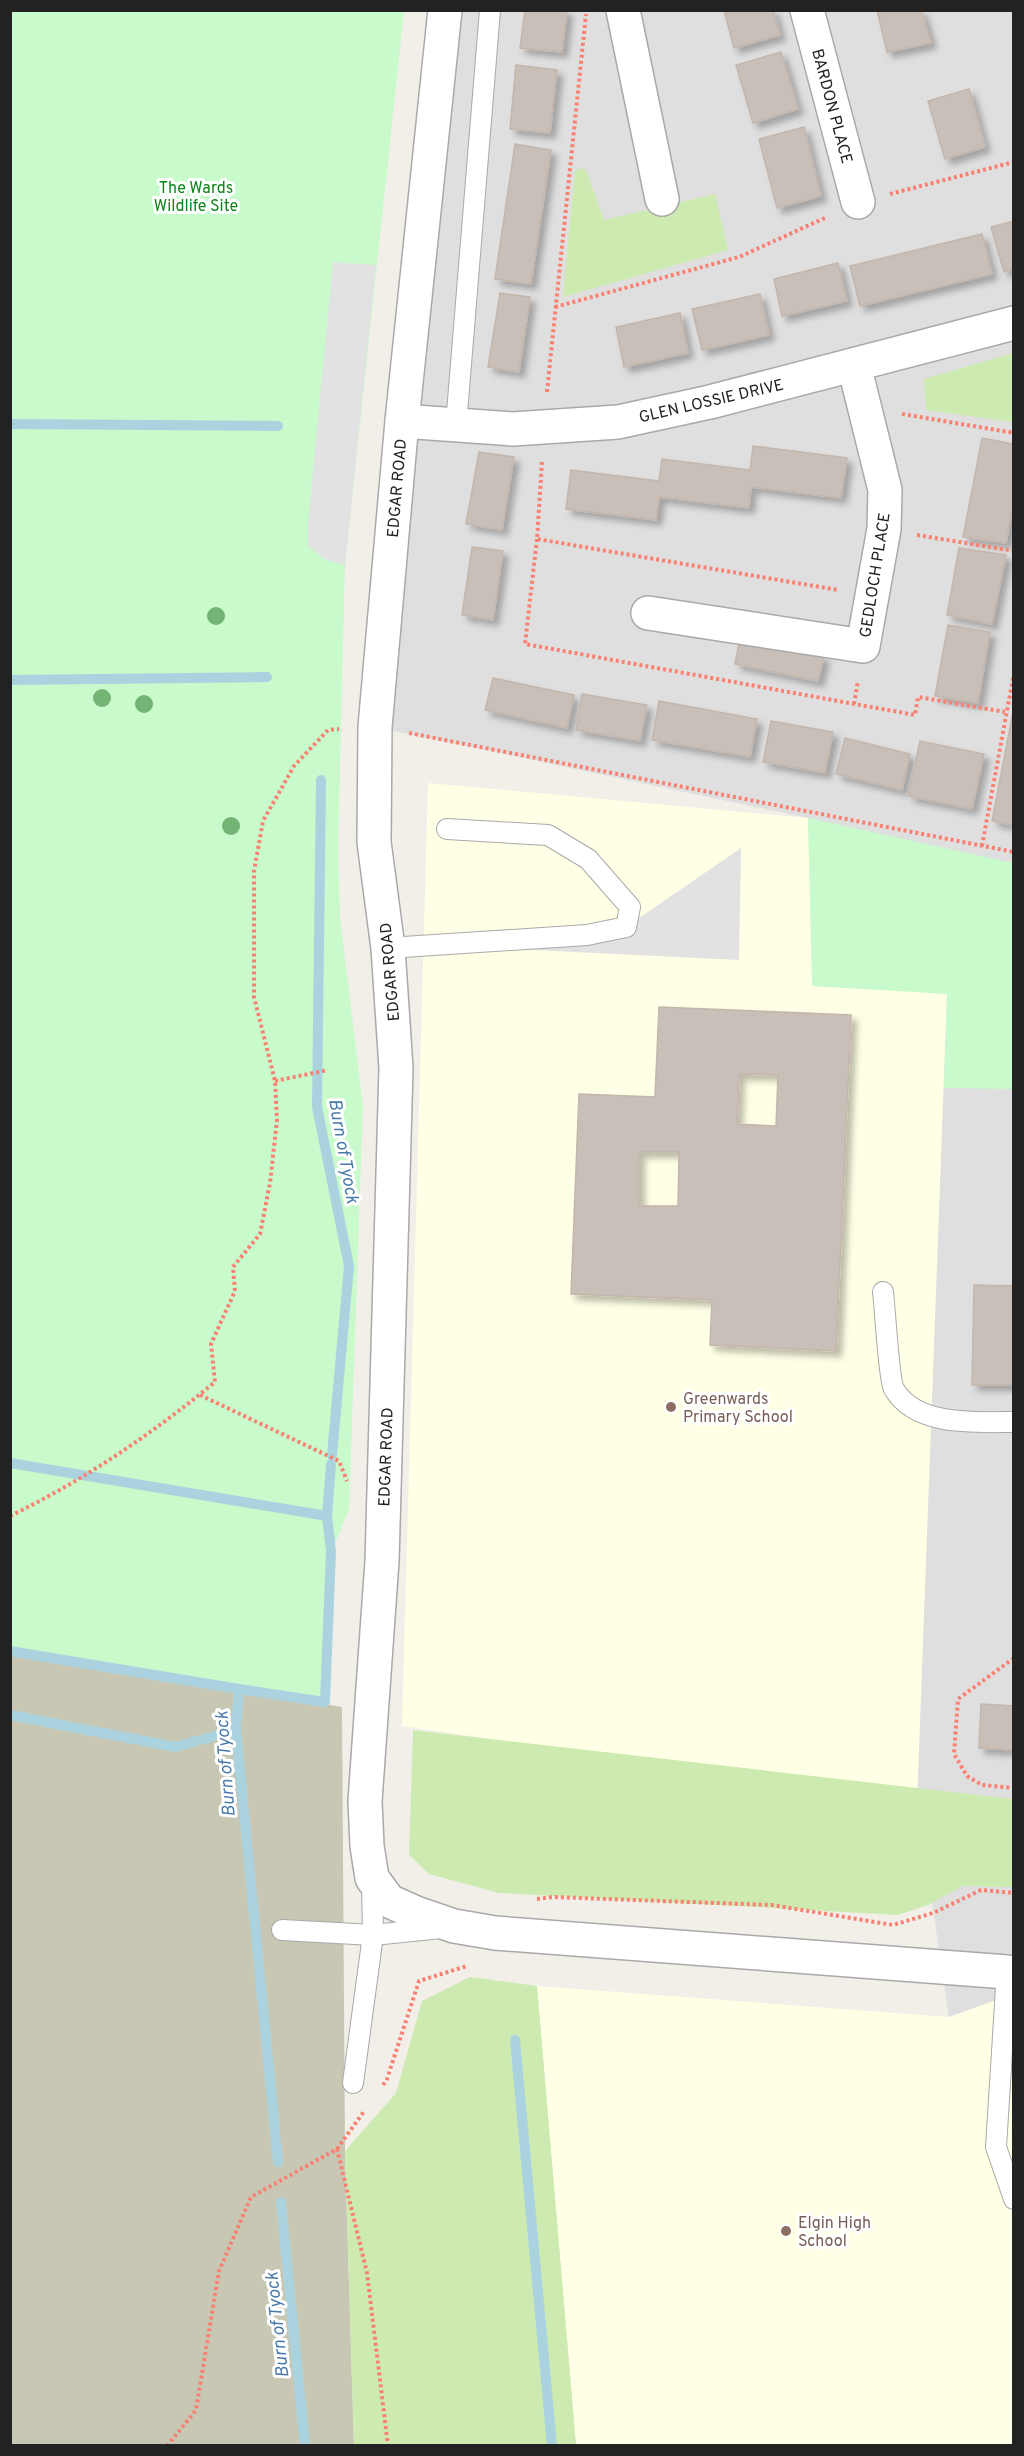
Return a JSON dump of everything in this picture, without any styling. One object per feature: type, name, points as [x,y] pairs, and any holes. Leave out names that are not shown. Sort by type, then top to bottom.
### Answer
[{"type":"street","name":"EDGAR ROAD","points":[[445,10],[402,422],[375,726],[374,842],[388,948],[396,1068],[382,1561],[366,1801],[367,1846],[372,1878],[389,1901],[454,1926],[495,1932],[1010,1972]]},
{"type":"street","points":[[623,10],[662,199]]},
{"type":"street","name":"BARDON PLACE","points":[[807,10],[858,202]]},
{"type":"street","name":"GLEN LOSSIE DRIVE","points":[[402,422],[513,429],[618,422],[710,402],[1014,323]]},
{"type":"street","name":"GEDLOCH PLACE","points":[[648,613],[863,646],[884,529],[885,490],[854,365]]},
{"type":"lane","points":[[456,425],[490,10]]},
{"type":"lane","points":[[388,948],[587,936],[626,927],[630,907],[588,859],[548,835],[447,829]]},
{"type":"lane","points":[[883,1292],[893,1388],[912,1409],[960,1423],[1014,1422]]},
{"type":"lane","points":[[353,2083],[373,1935],[372,1878]]},
{"type":"lane","points":[[282,1930],[373,1935],[454,1926]]},
{"type":"lane","points":[[1010,1972],[996,2147],[1014,2199]]},
{"type":"path","points":[[555,307],[739,257],[858,202],[1014,162]]},
{"type":"path","points":[[869,423],[906,413],[1014,433]]},
{"type":"path","points":[[884,529],[1014,551]]},
{"type":"path","points":[[537,539],[525,644],[915,715],[918,697],[1005,712]]},
{"type":"path","points":[[982,846],[1014,672]]},
{"type":"path","points":[[10,1516],[47,1498],[108,1461],[215,1382],[211,1344],[235,1291],[233,1267],[260,1234],[270,1183],[278,1120],[275,1081],[254,997],[254,871],[262,821],[294,766],[328,730],[375,726],[1014,852]]},
{"type":"path","points":[[275,1081],[328,1070]]},
{"type":"path","points":[[200,1395],[339,1461]]},
{"type":"path","points":[[1014,1658],[958,1699],[954,1754],[967,1776],[982,1785],[1014,1788]]},
{"type":"path","points":[[532,1900],[552,1896],[772,1905],[893,1925],[933,1913],[981,1890],[1014,1893]]},
{"type":"path","points":[[380,2088],[387,2079],[419,1981],[472,1965]]},
{"type":"path","points":[[167,2445],[196,2410],[219,2271],[251,2197],[338,2149],[368,2105]]},
{"type":"path","points":[[338,2149],[367,2273],[388,2445]]},
{"type":"shaded area","points":[[445,11],[1013,11],[1013,1994],[949,2017],[917,1801],[947,994],[812,986],[808,818],[375,727]]},
{"type":"shaded area","points":[[333,262],[376,265],[345,565],[326,560],[308,546],[308,524]]},
{"type":"shaded area","name":"Greenwards Primary School","points":[[428,783],[808,818],[813,986],[947,993],[917,1801],[402,1726]]},
{"type":"shaded area","points":[[741,848],[739,960],[453,946],[626,927]]},
{"type":"shaded area","points":[[10,1651],[342,1707],[345,2151],[354,2445],[11,2445]]},
{"type":"shaded area","name":"Elgin High School","points":[[537,1986],[949,2017],[1013,1994],[1013,2445],[576,2445]]},
{"type":"green space","name":"The Wards Wildlife Site","points":[[10,11],[404,11],[345,565],[338,848],[340,919],[363,1105],[349,1510],[331,1552],[325,1702],[11,1650]]},
{"type":"green space","points":[[582,168],[586,170],[604,220],[715,194],[728,250],[563,297],[575,171]]},
{"type":"green space","points":[[1013,353],[1013,422],[926,410],[924,379]]},
{"type":"green space","points":[[808,818],[1013,863],[1013,1089],[944,1088],[947,994],[812,986]]},
{"type":"green space","points":[[413,1730],[1013,1799],[1013,1887],[963,1886],[928,1905],[898,1915],[499,1893],[429,1874],[409,1855]]},
{"type":"green space","points":[[470,1977],[537,1986],[576,2445],[354,2445],[345,2151],[396,2093],[422,2001]]},
{"type":"building","points":[[525,10],[567,10],[562,52],[520,48]]},
{"type":"building","points":[[724,10],[773,10],[780,35],[734,48]]},
{"type":"building","points":[[877,10],[921,10],[931,43],[887,52]]},
{"type":"building","points":[[781,52],[798,109],[753,123],[736,65]]},
{"type":"building","points":[[516,65],[557,70],[550,133],[510,129]]},
{"type":"building","points":[[969,89],[985,147],[945,159],[928,101]]},
{"type":"building","points":[[804,127],[821,196],[777,208],[759,139]]},
{"type":"building","points":[[515,144],[551,150],[531,284],[495,279]]},
{"type":"building","points":[[1014,221],[1014,269],[1004,272],[991,227]]},
{"type":"building","points":[[982,234],[992,274],[860,306],[850,266]]},
{"type":"building","points":[[838,263],[847,301],[782,316],[774,279]]},
{"type":"building","points":[[500,293],[530,297],[519,372],[488,367]]},
{"type":"building","points":[[760,294],[769,335],[702,350],[692,309]]},
{"type":"building","points":[[680,313],[688,353],[624,367],[616,327]]},
{"type":"building","points":[[982,438],[1014,444],[1014,500],[1006,543],[963,537]]},
{"type":"building","points":[[753,446],[847,458],[841,498],[751,487],[749,508],[659,497],[656,520],[566,509],[571,470],[659,481],[662,459],[750,470]]},
{"type":"building","points":[[479,452],[514,457],[502,530],[466,524]]},
{"type":"building","points":[[472,547],[503,551],[493,620],[462,615]]},
{"type":"building","points":[[959,548],[1006,555],[992,624],[947,615]]},
{"type":"building","points":[[948,625],[990,632],[978,703],[935,696]]},
{"type":"building","points":[[740,638],[824,656],[818,681],[735,664]]},
{"type":"building","points":[[493,678],[574,695],[567,728],[485,710]]},
{"type":"building","points":[[582,694],[647,705],[640,741],[576,730]]},
{"type":"building","points":[[659,701],[757,719],[750,757],[652,740]]},
{"type":"building","points":[[1014,707],[1014,825],[992,821]]},
{"type":"building","points":[[771,721],[833,732],[825,773],[763,762]]},
{"type":"building","points":[[845,738],[910,754],[902,790],[836,774]]},
{"type":"building","points":[[920,741],[984,754],[972,809],[908,796]]},
{"type":"building","points":[[659,1007],[851,1015],[836,1351],[710,1345],[712,1300],[571,1294],[579,1094],[655,1097]],"holes":[[[739,1074],[778,1075],[776,1126],[737,1124]],[[639,1152],[679,1152],[678,1206],[639,1206]]]},
{"type":"building","points":[[974,1285],[1014,1286],[1014,1385],[972,1385]]},
{"type":"building","points":[[981,1704],[1014,1706],[1014,1750],[979,1748]]},
{"type":"waterway","points":[[10,424],[278,426]]},
{"type":"waterway","points":[[10,680],[267,677]]},
{"type":"waterway","name":"Burn of Tyock","points":[[321,780],[317,1107],[349,1266],[332,1455]]},
{"type":"waterway","points":[[10,1463],[327,1516]]},
{"type":"waterway","name":"Burn of Tyock","points":[[278,2162],[236,1730],[239,1689],[325,1702],[331,1551],[327,1516],[331,1464]]},
{"type":"waterway","points":[[10,1651],[239,1689]]},
{"type":"waterway","points":[[10,1715],[175,1747],[236,1730]]},
{"type":"waterway","points":[[515,2040],[552,2446]]},
{"type":"waterway","name":"Burn of Tyock","points":[[281,2202],[305,2446]]},
{"type":"place","name":"Greenwards Primary School","points":[[671,1407]]},
{"type":"place","name":"Elgin High School","points":[[786,2231]]}]
